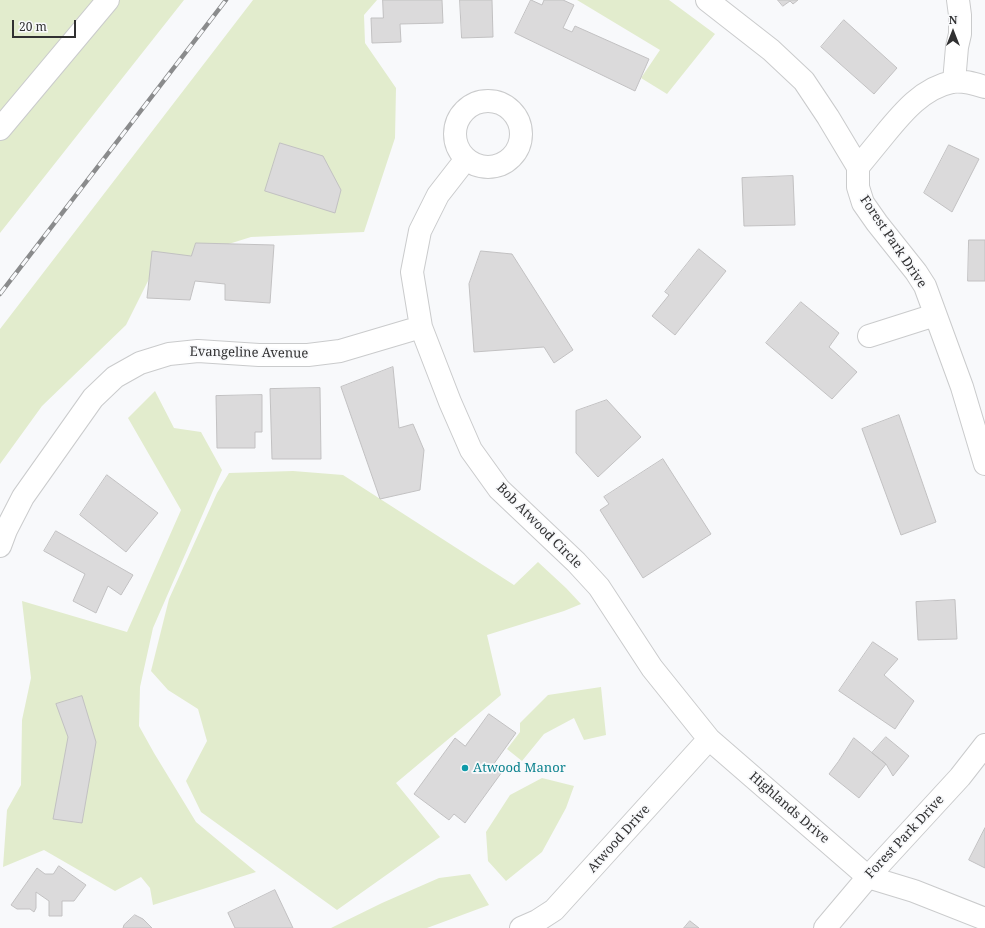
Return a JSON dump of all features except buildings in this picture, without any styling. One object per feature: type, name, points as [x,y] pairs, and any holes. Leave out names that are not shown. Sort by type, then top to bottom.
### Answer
[{"type":"street","points":[[0,129],[108,0]]},
{"type":"street","points":[[707,0],[770,50],[804,81],[858,167],[901,114],[928,92],[954,82],[973,83],[985,87]]},
{"type":"street","points":[[954,82],[957,47],[960,34],[958,0]]},
{"type":"street","name":"Bob Atwood Circle","points":[[466,159],[438,195],[420,231],[412,272],[421,327],[450,402],[471,450],[499,489],[576,562],[599,587],[652,668],[709,740]]},
{"type":"street","name":"Forest Park Drive","points":[[858,167],[858,187],[864,203],[877,223],[916,272],[925,286],[962,387],[985,464]]},
{"type":"street","points":[[869,336],[935,315]]},
{"type":"street","name":"Evangeline Avenue","points":[[0,546],[6,530],[23,497],[93,398],[115,377],[140,363],[169,354],[198,351],[259,355],[308,355],[340,350],[421,327]]},
{"type":"street","name":"Highlands Drive","points":[[709,740],[868,877]]},
{"type":"street","name":"Atwood Drive","points":[[521,928],[554,910],[709,740]]},
{"type":"street","name":"Forest Park Drive","points":[[825,928],[868,877],[960,777],[985,746]]},
{"type":"street","points":[[868,877],[914,890],[985,919]]},
{"type":"green space","points":[[0,0],[184,0],[0,233]]},
{"type":"green space","points":[[253,0],[377,0],[364,15],[365,43],[396,88],[395,138],[364,232],[251,237],[155,267],[126,325],[42,406],[0,464],[0,329]]},
{"type":"green space","points":[[577,0],[669,0],[715,34],[667,94],[641,78],[660,50]]},
{"type":"green space","points":[[155,391],[174,428],[201,432],[222,470],[153,628],[140,687],[139,726],[196,822],[256,872],[153,905],[150,888],[141,877],[115,891],[44,850],[3,867],[7,810],[21,785],[22,720],[31,678],[22,601],[127,632],[181,510],[128,418]]},
{"type":"green space","points":[[293,471],[343,475],[514,585],[538,562],[581,604],[564,611],[487,635],[501,695],[396,783],[440,837],[337,910],[201,812],[186,781],[207,741],[198,709],[168,690],[151,671],[169,599],[217,493],[229,473]]},
{"type":"green space","points":[[601,687],[606,735],[584,740],[574,718],[544,734],[522,761],[507,749],[520,732],[520,723],[548,695]]},
{"type":"green space","points":[[542,778],[574,786],[566,808],[542,852],[506,881],[488,861],[486,832],[510,795]]},
{"type":"green space","points":[[470,874],[489,905],[427,928],[331,928],[382,903],[439,878]]},
{"type":"railway","points":[[0,294],[226,0]]},
{"type":"place","name":"Atwood Manor","points":[[465,768]]}]
